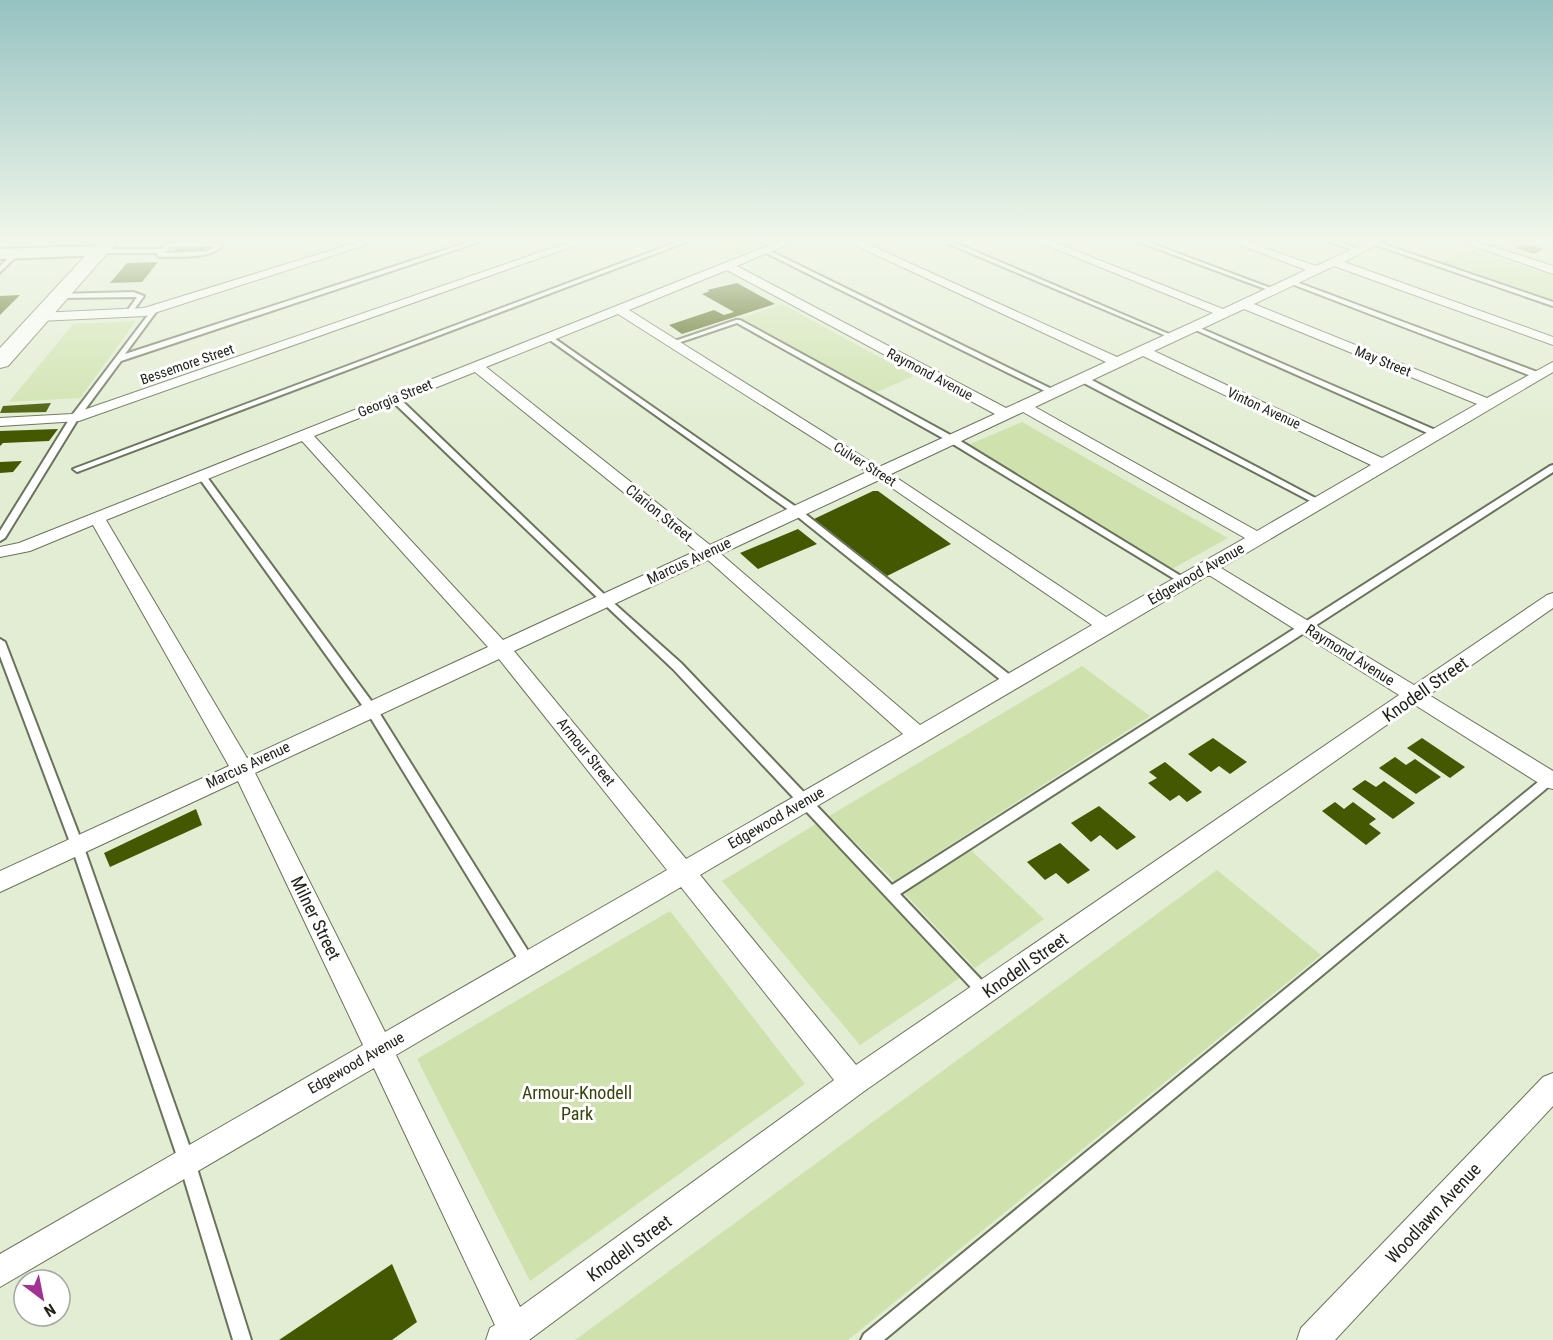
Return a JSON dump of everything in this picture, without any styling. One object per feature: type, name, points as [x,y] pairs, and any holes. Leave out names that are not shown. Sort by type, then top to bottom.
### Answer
[{"type":"main road","points":[[0,361],[51,304]]},
{"type":"street","points":[[39,317],[128,314],[170,304]]},
{"type":"street","name":"Bessemore Street","points":[[0,422],[74,418],[403,304]]},
{"type":"street","name":"Georgia Street","points":[[0,552],[24,547],[633,304]]},
{"type":"street","name":"Raymond Avenue","points":[[798,304],[1006,414]]},
{"type":"street","points":[[988,304],[1118,363]]},
{"type":"street","points":[[1199,304],[1223,313]]},
{"type":"street","name":"Marcus Avenue","points":[[0,882],[1244,304]]},
{"type":"street","name":"May Street","points":[[1244,304],[1489,404]]},
{"type":"street","points":[[1449,304],[1553,341]]},
{"type":"street","name":"Culver Street","points":[[619,309],[879,473],[1106,626]]},
{"type":"street","name":"Vinton Avenue","points":[[1143,351],[1384,465]]},
{"type":"street","name":"Clarion Street","points":[[476,366],[709,552],[919,736]]},
{"type":"street","name":"Edgewood Avenue","points":[[0,1271],[1545,371]]},
{"type":"street","points":[[1023,406],[1258,538]]},
{"type":"street","name":"Armour Street","points":[[304,434],[501,648],[854,1083]]},
{"type":"street","name":"Milner Street","points":[[96,517],[260,802],[379,1050],[508,1336]]},
{"type":"street","name":"Raymond Avenue","points":[[1208,567],[1552,779]]},
{"type":"street","name":"Knodell Street","points":[[508,1336],[854,1083],[1553,599]]},
{"type":"street","name":"Woodlawn Avenue","points":[[1313,1340],[1553,1086]]},
{"type":"lane","points":[[128,314],[136,304]]},
{"type":"lane","points":[[118,359],[287,304]]},
{"type":"lane","points":[[76,469],[519,304]]},
{"type":"lane","points":[[873,304],[1054,392]]},
{"type":"lane","points":[[1094,304],[1173,337]]},
{"type":"lane","points":[[1352,304],[1545,371]]},
{"type":"lane","points":[[0,538],[74,418],[156,308]]},
{"type":"lane","points":[[673,343],[738,321],[951,440],[1184,581]]},
{"type":"lane","points":[[1193,327],[1437,434]]},
{"type":"lane","points":[[549,337],[796,511],[1011,682]]},
{"type":"lane","points":[[1083,379],[1319,502]]},
{"type":"lane","points":[[394,398],[604,600],[677,666],[807,801],[985,993]]},
{"type":"lane","points":[[891,892],[1553,468]]},
{"type":"lane","points":[[201,475],[371,709],[528,963]]},
{"type":"lane","points":[[0,642],[77,845],[187,1162],[242,1340]]},
{"type":"lane","points":[[870,1340],[1552,779]]},
{"type":"green space","points":[[782,304],[914,376],[872,394],[739,319]]},
{"type":"green space","points":[[136,321],[80,398],[9,402],[73,324]]},
{"type":"green space","points":[[1022,422],[1228,538],[1172,569],[968,445]]},
{"type":"green space","points":[[1082,666],[1150,716],[894,881],[829,816]]},
{"type":"green space","points":[[816,824],[961,977],[860,1045],[722,881]]},
{"type":"green space","points":[[971,850],[1044,919],[975,968],[904,893]]},
{"type":"green space","points":[[1217,870],[1321,955],[848,1340],[575,1340]]},
{"type":"green space","name":"Armour-Knodell Park","points":[[670,911],[805,1084],[530,1281],[417,1059]]},
{"type":"building","points":[[0,304],[11,304],[0,315]]},
{"type":"building","points":[[719,304],[775,304],[682,334],[669,325],[714,310],[724,315],[734,312]]},
{"type":"building","points":[[51,403],[46,412],[0,413],[3,406]]},
{"type":"building","points":[[58,429],[49,441],[3,443],[0,446],[0,431]]},
{"type":"building","points":[[22,461],[13,472],[0,473],[0,462]]},
{"type":"building","points":[[873,491],[878,491],[951,544],[887,576],[814,519]]},
{"type":"building","points":[[798,529],[817,544],[758,569],[740,553]]},
{"type":"building","points":[[1213,738],[1247,762],[1230,774],[1219,766],[1211,772],[1188,754]]},
{"type":"building","points":[[1422,738],[1465,767],[1450,778],[1407,748]]},
{"type":"building","points":[[1395,757],[1406,765],[1415,759],[1441,777],[1416,794],[1379,768]]},
{"type":"building","points":[[1165,762],[1202,792],[1187,802],[1179,795],[1170,801],[1148,783],[1157,778],[1149,772]]},
{"type":"building","points":[[1365,780],[1376,787],[1384,781],[1415,803],[1393,819],[1352,789]]},
{"type":"building","points":[[1335,802],[1344,809],[1353,802],[1376,819],[1369,824],[1381,833],[1366,845],[1322,811]]},
{"type":"building","points":[[1099,806],[1136,837],[1117,850],[1100,835],[1091,842],[1071,823]]},
{"type":"building","points":[[196,809],[202,825],[110,867],[104,853]]},
{"type":"building","points":[[1060,843],[1090,870],[1068,884],[1056,873],[1045,880],[1027,862]]},
{"type":"building","points":[[392,1264],[417,1322],[392,1340],[279,1340]]}]
